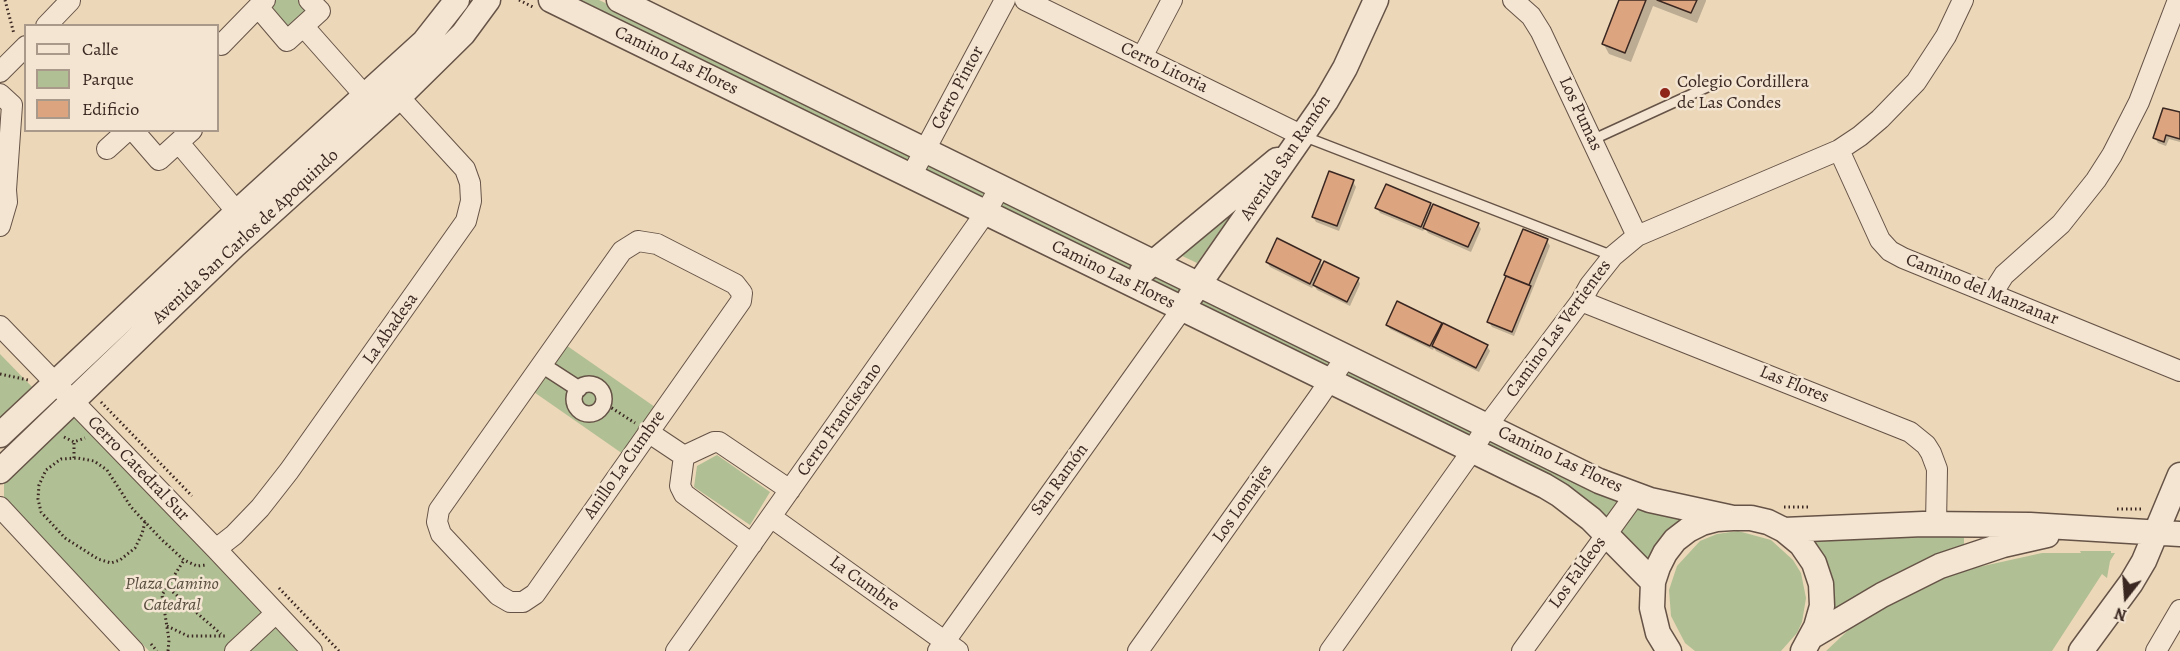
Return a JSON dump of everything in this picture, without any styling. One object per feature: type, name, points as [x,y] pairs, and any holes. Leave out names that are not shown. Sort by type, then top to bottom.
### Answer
[{"type":"street","points":[[221,45],[261,4],[287,41],[320,11],[309,0]]},
{"type":"street","name":"Avenida San Carlos de Apoquindo","points":[[0,435],[237,212],[424,42],[457,0]]},
{"type":"street","name":"Avenida San Carlos de Apoquindo","points":[[0,471],[234,246],[399,97],[463,34],[488,0]]},
{"type":"street","name":"Camino Las Flores","points":[[550,0],[1560,495],[1606,534],[1653,582]]},
{"type":"street","name":"Camino Las Flores","points":[[619,0],[1599,481],[1666,504],[1733,518]]},
{"type":"street","name":"Cerro Pintor","points":[[912,176],[1005,0]]},
{"type":"street","name":"Cerro Litoria","points":[[1025,0],[1142,57],[1299,141]]},
{"type":"street","points":[[1142,57],[1172,0]]},
{"type":"street","name":"Avenida San Ramón","points":[[1182,309],[1299,141],[1345,68],[1377,0]]},
{"type":"street","name":"Los Pumas","points":[[1513,0],[1525,9],[1537,24],[1637,236]]},
{"type":"street","name":"Camino Las Vertientes","points":[[1330,651],[1472,451],[1487,426],[1613,256],[1637,236],[1839,150],[1880,119],[1916,82],[1946,36],[1963,0]]},
{"type":"street","points":[[1992,294],[2004,275],[2061,224],[2102,172],[2127,129],[2139,102],[2178,0]]},
{"type":"street","points":[[48,24],[70,1]]},
{"type":"street","points":[[304,27],[366,96]]},
{"type":"street","points":[[0,72],[22,50]]},
{"type":"street","points":[[0,93],[12,105],[3,187],[6,211],[0,226]]},
{"type":"street","name":"La Abadesa","points":[[212,557],[260,508],[290,471],[466,221],[471,201],[470,183],[465,169],[399,97]]},
{"type":"street","points":[[107,149],[126,132]]},
{"type":"street","points":[[136,132],[159,160],[185,137],[237,212]]},
{"type":"street","points":[[1130,284],[1153,261],[1299,141]]},
{"type":"street","name":"Camino del Manzanar","points":[[1839,150],[1880,240],[1903,258],[2180,371]]},
{"type":"street","name":"Cerro Franciscano","points":[[676,651],[986,212],[1000,187]]},
{"type":"street","name":"Anillo La Cumbre","points":[[638,241],[651,242],[738,286],[742,297],[739,306],[648,432],[535,594],[524,602],[510,602],[504,599],[441,534],[438,528],[437,516],[442,504],[622,251],[638,241]]},
{"type":"street","name":"Las Flores","points":[[1581,301],[1910,432],[1926,445],[1935,461],[1937,469],[1936,524]]},
{"type":"street","name":"San Ramón","points":[[947,648],[1182,309]]},
{"type":"street","name":"Cerro Catedral Sur","points":[[0,326],[72,400],[212,557],[276,613],[312,651]]},
{"type":"street","name":"Los Lomajes","points":[[1138,651],[1346,357]]},
{"type":"street","points":[[542,365],[579,389]]},
{"type":"street","points":[[588,385],[598,387],[603,395],[604,403],[595,413],[582,412],[578,410],[574,400],[579,389],[588,385]]},
{"type":"street","points":[[648,432],[684,456]]},
{"type":"street","points":[[684,456],[714,442],[719,442],[790,490]]},
{"type":"street","points":[[684,456],[680,486],[684,494],[752,544]]},
{"type":"street","points":[[2080,651],[2169,533],[2166,509],[2180,475]]},
{"type":"street","name":"Los Faldeos","points":[[1522,651],[1635,495]]},
{"type":"street","points":[[0,507],[134,651]]},
{"type":"street","name":"La Cumbre","points":[[771,517],[947,648]]},
{"type":"street","points":[[1666,649],[1654,621],[1651,595],[1658,567],[1665,553],[1675,540],[1688,530],[1717,519],[1733,518],[1751,518],[1768,522],[1784,530],[1801,544],[1814,563],[1821,584],[1822,606],[1816,627],[1807,644]]},
{"type":"street","points":[[1807,644],[1882,595],[1940,566],[1971,554],[2104,519]]},
{"type":"street","points":[[1784,530],[1936,524],[2030,525],[2104,519],[2169,533]]},
{"type":"street","points":[[2156,651],[2180,610]]},
{"type":"street","points":[[240,647],[276,613]]},
{"type":"lane","points":[[1592,140],[1714,84]]},
{"type":"lane","points":[[1299,141],[1613,256]]},
{"type":"path","points":[[5,0],[22,50]]},
{"type":"path","points":[[604,403],[648,432]]},
{"type":"path","points":[[60,436],[74,442],[87,437]]},
{"type":"path","points":[[74,442],[74,459]]},
{"type":"path","points":[[145,522],[135,548],[120,560],[111,563],[98,559],[65,538],[41,512],[38,499],[39,485],[46,470],[61,459],[94,461],[107,471],[131,507],[184,560],[197,566],[212,557]]},
{"type":"path","points":[[1776,507],[1810,507]]},
{"type":"path","points":[[2104,519],[2166,509]]},
{"type":"path","points":[[168,651],[170,640],[162,595],[184,560]]},
{"type":"path","points":[[166,586],[221,634],[240,647]]},
{"type":"path","points":[[167,626],[188,636],[221,634]]},
{"type":"green space","points":[[271,0],[302,0],[313,11],[288,34],[263,7]]},
{"type":"green space","points":[[573,0],[599,0],[1680,518],[1680,526],[1653,569],[1623,536]]},
{"type":"green space","points":[[1242,200],[1197,263],[1176,253]]},
{"type":"green space","points":[[563,343],[655,407],[623,454],[531,390]]},
{"type":"green space","points":[[0,354],[36,391],[0,424]]},
{"type":"green space","name":"Plaza Camino Catedral","points":[[74,415],[226,572],[298,651],[149,651],[4,498],[4,478]]},
{"type":"green space","points":[[717,455],[770,492],[750,525],[694,487],[697,466]]},
{"type":"green space","points":[[1738,531],[1771,540],[1793,560],[1801,573],[1806,598],[1802,622],[1797,633],[1781,651],[1695,651],[1685,643],[1671,616],[1669,590],[1677,566],[1700,541],[1717,534]]},
{"type":"green space","points":[[1964,534],[1964,547],[1830,615],[1808,539]]},
{"type":"green space","points":[[2080,551],[2115,553],[2110,561],[2107,578],[2102,574],[2052,651],[1826,651],[1857,622],[1947,574],[2042,553],[2081,553]]},
{"type":"building","points":[[1619,0],[1646,0],[1625,53],[1602,44]]},
{"type":"building","points":[[1657,0],[1697,0],[1691,13]]},
{"type":"building","points":[[2163,108],[2180,112],[2180,139],[2166,135],[2164,142],[2153,138]]},
{"type":"building","points":[[1329,171],[1354,180],[1337,226],[1312,217]]},
{"type":"building","points":[[1386,184],[1431,203],[1421,227],[1375,208]]},
{"type":"building","points":[[1433,204],[1479,223],[1468,247],[1423,228]]},
{"type":"building","points":[[1523,229],[1548,239],[1529,285],[1504,275]]},
{"type":"building","points":[[1277,238],[1321,260],[1310,284],[1266,262]]},
{"type":"building","points":[[1324,261],[1359,278],[1347,302],[1313,285]]},
{"type":"building","points":[[1506,276],[1531,286],[1512,332],[1487,322]]},
{"type":"building","points":[[1397,301],[1442,323],[1430,346],[1386,325]]},
{"type":"building","points":[[1443,323],[1488,345],[1476,368],[1432,346]]},
{"type":"place","name":"Colegio Cordillera de Las Condes","points":[[1665,93]]}]
